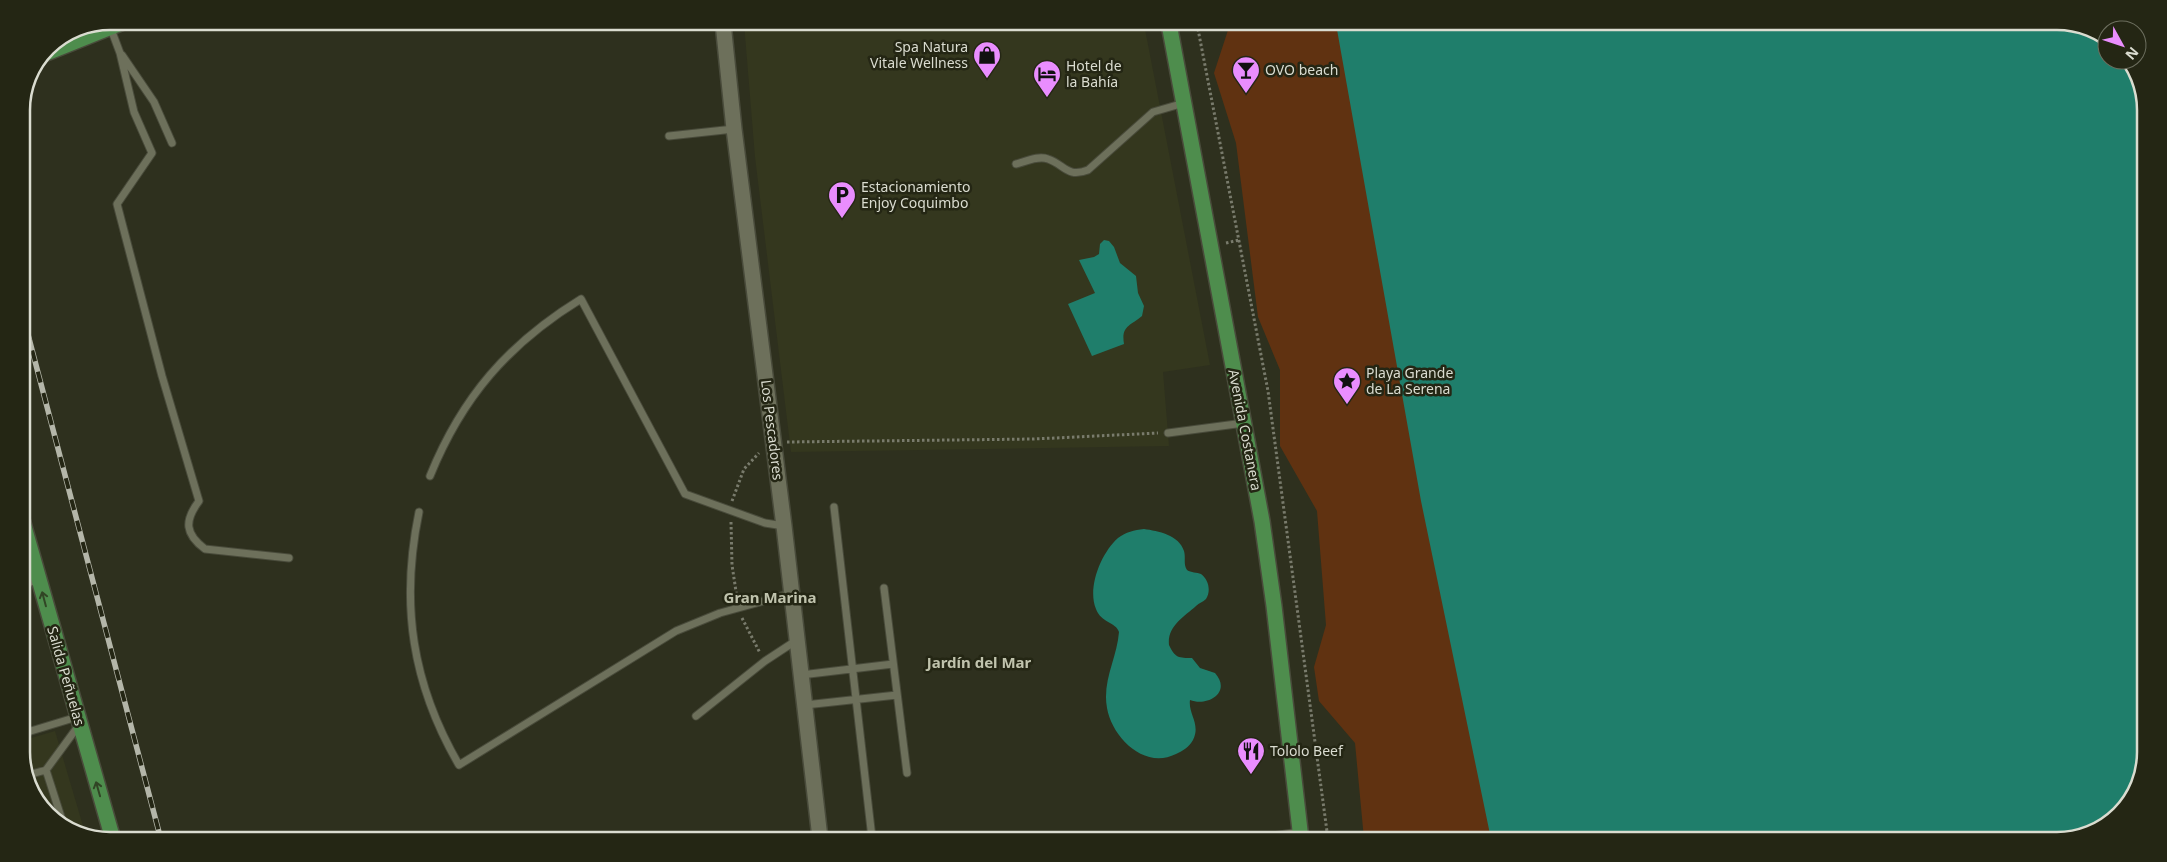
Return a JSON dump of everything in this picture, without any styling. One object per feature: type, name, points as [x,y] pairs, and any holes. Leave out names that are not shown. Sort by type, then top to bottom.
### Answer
[{"type":"main road","name":"Avenida Costanera","points":[[1170,30],[1262,521],[1274,606],[1300,832]]},
{"type":"main road","points":[[61,48],[106,31]]},
{"type":"main road","name":"Salida Peñuelas","points":[[30,546],[111,832]]},
{"type":"street","name":"Los Pescadores","points":[[724,30],[734,129],[784,526],[819,832]]},
{"type":"street","points":[[30,578],[38,576]]},
{"type":"lane","points":[[110,30],[120,53],[134,112],[152,153],[117,204],[160,366],[199,501],[189,518],[188,527],[198,543],[205,549],[289,558]]},
{"type":"lane","points":[[120,53],[154,102],[172,143]]},
{"type":"lane","points":[[1016,164],[1037,158],[1047,158],[1066,170],[1078,174],[1088,170],[1153,112],[1184,103]]},
{"type":"lane","points":[[669,136],[734,129]]},
{"type":"lane","points":[[430,476],[453,426],[483,381],[520,343],[539,327],[581,300],[685,494],[765,523],[784,526]]},
{"type":"lane","points":[[1168,433],[1244,423]]},
{"type":"lane","points":[[834,507],[871,832]]},
{"type":"lane","points":[[418,512],[409,576],[411,627],[428,699],[440,729],[459,765],[676,630],[697,621],[792,593]]},
{"type":"lane","points":[[884,588],[907,774]]},
{"type":"lane","points":[[696,716],[765,660],[797,640]]},
{"type":"lane","points":[[801,675],[893,664]]},
{"type":"lane","points":[[805,705],[897,695]]},
{"type":"lane","points":[[30,732],[78,721]]},
{"type":"lane","points":[[34,774],[46,770],[78,721]]},
{"type":"lane","points":[[46,770],[60,814]]},
{"type":"path","points":[[1198,30],[1268,391],[1327,832]]},
{"type":"path","points":[[765,660],[742,618],[739,608],[732,565],[730,510],[744,469],[764,448],[773,443],[1034,439],[1168,433]]},
{"type":"shaded area","points":[[745,30],[1145,30],[1210,365],[1163,372],[1169,446],[791,452],[755,157]]},
{"type":"shaded area","points":[[1228,30],[1470,30],[1616,832],[1363,832],[1355,743],[1319,701],[1314,667],[1326,625],[1317,511],[1280,446],[1280,370],[1258,317],[1236,143],[1214,73]]},
{"type":"shaded area","points":[[55,731],[84,828],[53,809],[41,792],[32,767],[30,738]]},
{"type":"water","points":[[1337,30],[2057,30],[2083,34],[2097,41],[2097,70],[2126,70],[2131,80],[2137,105],[2137,752],[2133,778],[2114,809],[2087,826],[2057,832],[1490,832],[1421,501]]},
{"type":"water","points":[[1104,240],[1109,241],[1114,247],[1120,263],[1136,276],[1138,293],[1144,306],[1142,316],[1125,330],[1124,344],[1092,356],[1068,304],[1095,293],[1079,260],[1099,254],[1100,244]]},
{"type":"water","points":[[1144,529],[1167,535],[1178,541],[1184,551],[1187,570],[1201,574],[1207,582],[1209,589],[1206,599],[1177,622],[1171,632],[1169,645],[1173,653],[1184,658],[1192,658],[1200,668],[1215,673],[1220,680],[1221,686],[1216,696],[1210,700],[1197,702],[1190,700],[1196,729],[1193,740],[1183,750],[1164,758],[1152,758],[1131,748],[1115,730],[1110,719],[1107,708],[1106,688],[1119,632],[1115,626],[1098,614],[1093,591],[1097,571],[1112,544],[1121,536]]},
{"type":"railway","points":[[30,342],[159,832]]},
{"type":"place","name":"Spa Natura Vitale Wellness","points":[[987,79]]},
{"type":"place","name":"OVO beach","points":[[1246,94]]},
{"type":"place","name":"Hotel de la Bahía","points":[[1047,98]]},
{"type":"place","name":"Estacionamiento Enjoy Coquimbo","points":[[842,219]]},
{"type":"place","name":"Playa Grande de La Serena","points":[[1347,405]]},
{"type":"place","name":"Tololo Beef","points":[[1251,775]]},
{"type":"district","name":"Gran Marina","points":[[770,598]]},
{"type":"district","name":"Jardín del Mar","points":[[979,663]]}]
